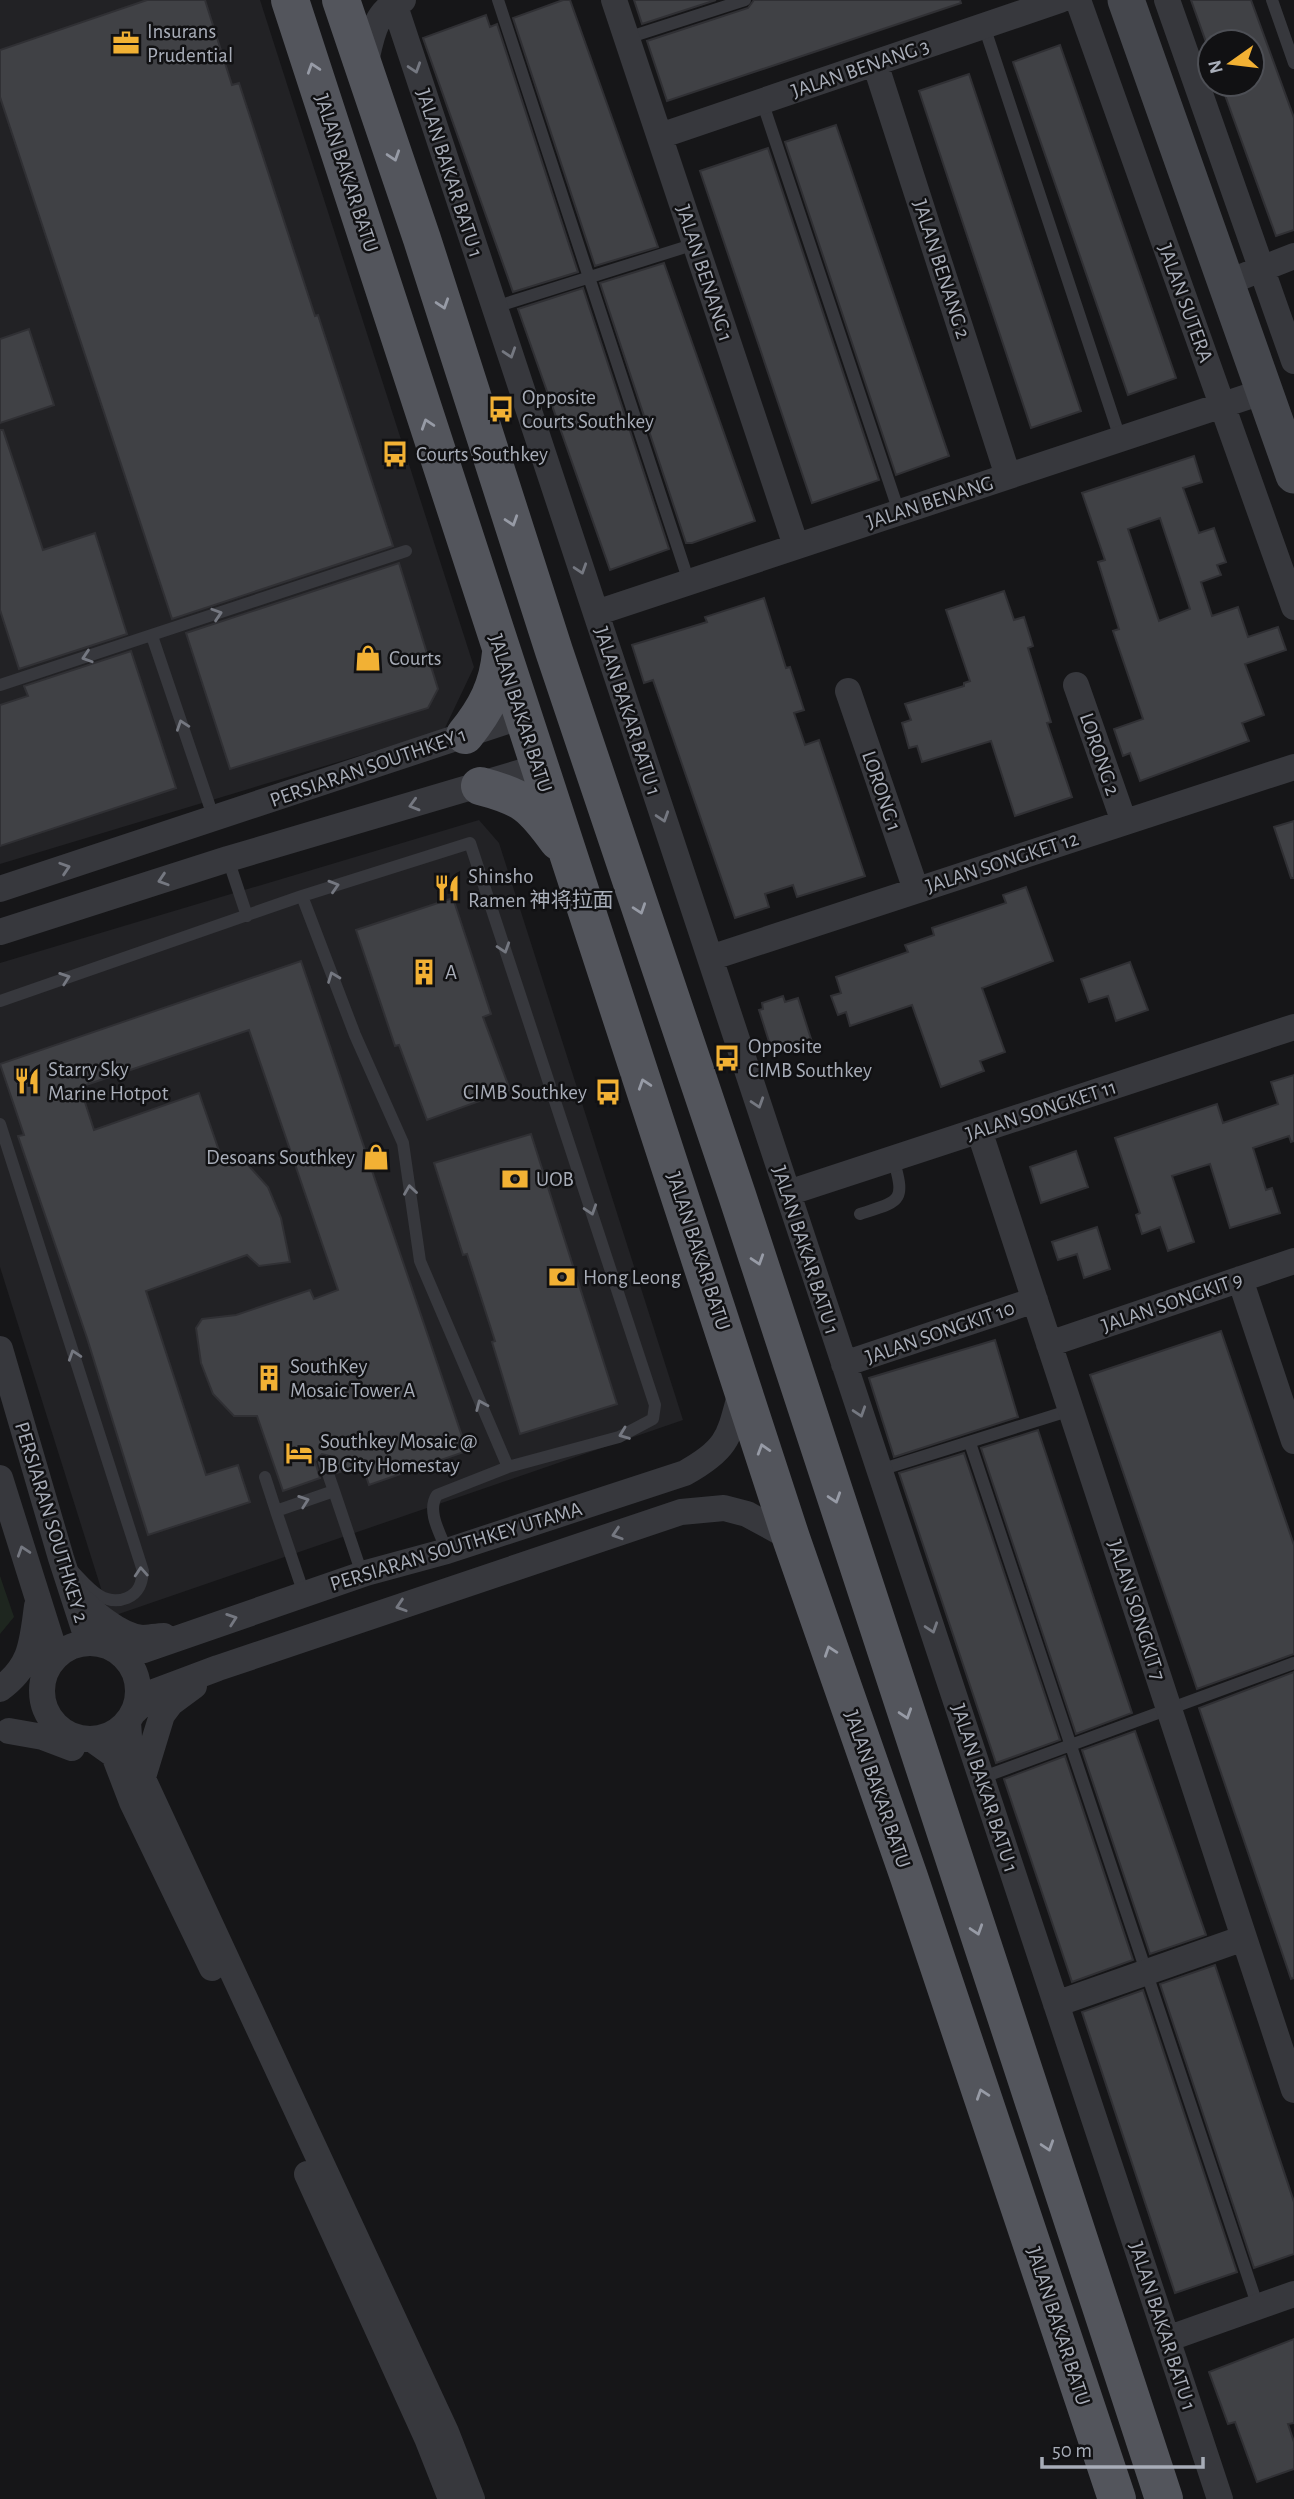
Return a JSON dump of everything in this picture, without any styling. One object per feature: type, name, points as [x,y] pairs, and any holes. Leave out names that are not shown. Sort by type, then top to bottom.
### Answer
[{"type":"main road","points":[[341,0],[554,651],[737,1195],[1164,2499]]},
{"type":"main road","name":"JALAN BAKAR BATU","points":[[290,9],[501,653],[539,723]]},
{"type":"main road","points":[[539,723],[558,707],[554,651]]},
{"type":"main road","points":[[465,735],[490,699],[496,684],[501,653]]},
{"type":"main road","points":[[539,723],[548,753],[539,767]]},
{"type":"main road","points":[[539,723],[577,752],[603,798]]},
{"type":"main road","name":"JALAN BAKAR BATU","points":[[539,767],[791,1538],[909,1877],[1117,2499]]},
{"type":"main road","points":[[480,786],[512,794],[527,805],[541,818],[569,857]]},
{"type":"street","name":"JALAN BENANG 1","points":[[614,0],[796,547]]},
{"type":"street","name":"JALAN BENANG 3","points":[[660,136],[1060,0]]},
{"type":"street","name":"JALAN SUTERA","points":[[1078,0],[1294,607]]},
{"type":"street","points":[[1126,0],[1294,475]]},
{"type":"street","points":[[1167,0],[1294,361]]},
{"type":"street","points":[[365,68],[374,27],[391,1]]},
{"type":"street","name":"JALAN BAKAR BATU 1","points":[[391,1],[495,307],[1220,2499]]},
{"type":"street","name":"JALAN BENANG 2","points":[[875,63],[1009,476]]},
{"type":"street","points":[[1226,283],[1294,256]]},
{"type":"street","name":"JALAN BENANG","points":[[596,613],[1265,391]]},
{"type":"street","name":"LORONG 2","points":[[1076,685],[1124,822]]},
{"type":"street","name":"LORONG 1","points":[[848,691],[916,890]]},
{"type":"street","name":"PERSIARAN SOUTHKEY 1","points":[[0,889],[465,735],[539,723]]},
{"type":"street","name":"PERSIARAN SOUTHKEY 1","points":[[0,932],[228,859],[539,767]]},
{"type":"street","name":"JALAN SONGKET 12","points":[[710,958],[1294,767]]},
{"type":"street","points":[[214,819],[228,859]]},
{"type":"street","name":"JALAN SONGKET 11","points":[[788,1193],[1294,1027]]},
{"type":"street","name":"JALAN SONGKIT 7","points":[[979,1130],[1244,1938],[1292,2075]]},
{"type":"street","name":"JALAN SONGKIT 9","points":[[1049,1344],[1294,1261]]},
{"type":"street","points":[[1240,1279],[1294,1441]]},
{"type":"street","name":"JALAN SONGKIT 10","points":[[844,1364],[1035,1300]]},
{"type":"street","name":"PERSIARAN SOUTHKEY 2","points":[[0,1349],[84,1629],[113,1649]]},
{"type":"street","name":"PERSIARAN SOUTHKEY UTAMA","points":[[113,1649],[144,1650],[362,1574],[447,1551],[685,1473],[709,1460],[725,1443],[743,1385]]},
{"type":"street","name":"PERSIARAN SOUTHKEY 2","points":[[0,1478],[51,1640],[46,1672]]},
{"type":"street","name":"PERSIARAN SOUTHKEY UTAMA","points":[[132,1717],[154,1692],[218,1668],[681,1512],[724,1508],[747,1514],[791,1538]]},
{"type":"street","points":[[72,1592],[100,1618],[140,1638],[188,1634]]},
{"type":"street","points":[[0,1689],[21,1671],[30,1653],[38,1597]]},
{"type":"street","points":[[0,1705],[31,1698],[61,1652],[75,1645],[90,1642],[113,1649],[131,1665],[138,1679],[139,1696],[132,1717],[130,1751],[446,2432],[472,2499]]},
{"type":"street","points":[[143,1777],[162,1715],[171,1703],[218,1668]]},
{"type":"street","points":[[46,1672],[42,1698],[47,1714],[58,1728]]},
{"type":"street","points":[[4,1732],[41,1723],[80,1739],[93,1740],[113,1735],[132,1717]]},
{"type":"street","points":[[4,1732],[54,1740],[94,1759],[132,1802]]},
{"type":"street","points":[[93,1740],[114,1755],[132,1802],[254,2058],[427,2438],[451,2499]]},
{"type":"street","points":[[1056,2004],[1244,1938]]},
{"type":"street","points":[[1167,2339],[1294,2294]]},
{"type":"lane","points":[[498,0],[689,582]]},
{"type":"lane","points":[[627,38],[745,0]]},
{"type":"lane","points":[[1272,0],[1294,63]]},
{"type":"lane","points":[[984,26],[1121,438]]},
{"type":"lane","points":[[762,101],[899,512]]},
{"type":"lane","points":[[495,307],[695,244]]},
{"type":"lane","points":[[0,685],[406,551]]},
{"type":"lane","points":[[152,636],[214,819]]},
{"type":"lane","points":[[0,1001],[302,896],[470,843],[655,1405],[653,1419],[628,1433],[508,1467],[437,1495],[433,1512],[447,1551]]},
{"type":"lane","points":[[228,859],[247,916]]},
{"type":"lane","points":[[302,896],[355,1035],[403,1143],[420,1261],[508,1467]]},
{"type":"lane","points":[[0,1124],[143,1571],[141,1585],[134,1595],[122,1600],[107,1601],[97,1595],[61,1558]]},
{"type":"lane","points":[[860,1214],[890,1205],[897,1198],[901,1186],[893,1158]]},
{"type":"lane","points":[[880,1470],[1071,1410]]},
{"type":"lane","points":[[970,1443],[1258,2307]]},
{"type":"lane","points":[[324,1462],[362,1574]]},
{"type":"lane","points":[[265,1477],[304,1594]]},
{"type":"lane","points":[[276,1511],[334,1491]]},
{"type":"lane","points":[[981,1778],[1294,1663]]},
{"type":"shaded area","points":[[0,0],[260,0],[474,667],[444,730],[0,864]]},
{"type":"shaded area","points":[[479,820],[499,843],[683,1420],[110,1617],[0,1267],[0,963]]},
{"type":"shaded area","points":[[0,1576],[14,1617],[0,1634]]},
{"type":"building","points":[[147,0],[205,0],[232,85],[239,83],[393,546],[172,619],[0,97],[0,50]]},
{"type":"building","points":[[563,0],[570,0],[658,247],[595,266],[513,18]]},
{"type":"building","points":[[634,0],[716,0],[642,24]]},
{"type":"building","points":[[754,0],[960,0],[961,3],[667,101],[647,41],[748,8]]},
{"type":"building","points":[[1191,0],[1251,0],[1261,28],[1201,28]]},
{"type":"building","points":[[486,15],[490,27],[497,24],[578,272],[513,292],[423,38]]},
{"type":"building","points":[[1266,41],[1294,118],[1294,230],[1276,236],[1226,98],[1266,98]]},
{"type":"building","points":[[1060,45],[1176,378],[1128,395],[1013,62]]},
{"type":"building","points":[[969,74],[1081,411],[1031,428],[919,91]]},
{"type":"building","points":[[836,125],[949,456],[896,475],[785,142]]},
{"type":"building","points":[[768,148],[879,480],[812,503],[700,171]]},
{"type":"building","points":[[664,263],[755,521],[692,543],[686,543],[600,283]]},
{"type":"building","points":[[583,288],[669,549],[610,570],[518,309]]},
{"type":"building","points":[[29,329],[54,405],[0,423],[0,339]]},
{"type":"building","points":[[0,430],[3,430],[43,550],[95,533],[127,634],[19,669],[0,610]]},
{"type":"building","points":[[1194,456],[1202,482],[1183,488],[1199,533],[1214,528],[1226,562],[1217,565],[1221,575],[1201,582],[1212,616],[1238,607],[1248,637],[1278,627],[1286,650],[1245,664],[1264,715],[1242,723],[1249,741],[1140,781],[1130,753],[1123,756],[1114,729],[1143,719],[1113,631],[1119,629],[1098,562],[1105,560],[1082,493]],"holes":[[[1160,518],[1190,609],[1159,621],[1128,529]]]},
{"type":"building","points":[[399,563],[438,689],[428,708],[230,769],[186,633]]},
{"type":"building","points":[[1004,591],[1014,620],[1024,617],[1033,646],[1028,648],[1051,722],[1047,723],[1072,797],[1015,816],[991,741],[922,762],[917,746],[909,748],[902,723],[911,720],[905,704],[964,686],[964,683],[970,681],[946,610]]},
{"type":"building","points":[[764,598],[786,668],[790,667],[804,710],[794,713],[805,745],[819,740],[865,876],[797,897],[793,885],[765,894],[769,907],[735,918],[653,680],[644,683],[632,645],[707,622],[705,617]]},
{"type":"building","points":[[131,651],[176,788],[0,846],[0,705],[28,696],[24,686]]},
{"type":"building","points":[[1294,821],[1294,878],[1291,878],[1274,827]]},
{"type":"building","points":[[1026,887],[1053,961],[982,988],[1005,1052],[980,1061],[984,1071],[941,1087],[912,1005],[850,1026],[846,1012],[838,1015],[831,996],[841,993],[836,977],[908,952],[905,945],[934,935],[932,928],[1006,903],[1003,895]]},
{"type":"building","name":"A","points":[[453,898],[491,1014],[483,1017],[510,1090],[427,1120],[399,1045],[395,1046],[356,930]]},
{"type":"building","points":[[301,961],[467,1451],[369,1485],[362,1464],[337,1473],[330,1456],[322,1454],[315,1461],[320,1478],[283,1491],[257,1416],[234,1416],[213,1394],[201,1363],[196,1328],[202,1319],[236,1315],[310,1290],[314,1299],[338,1290],[249,1030],[80,1087],[94,1130],[199,1093],[224,1165],[248,1165],[268,1187],[281,1218],[290,1262],[259,1266],[247,1255],[146,1291],[206,1475],[238,1465],[250,1502],[148,1535],[87,1338],[18,1136],[24,1135],[0,1064]]},
{"type":"building","points":[[1130,962],[1148,1010],[1116,1021],[1108,996],[1089,1002],[1081,979]]},
{"type":"building","points":[[783,996],[785,1002],[798,998],[812,1042],[773,1054],[759,1010],[763,1009],[762,1003]]},
{"type":"building","points":[[1294,1075],[1294,1141],[1291,1142],[1289,1136],[1253,1148],[1266,1190],[1272,1188],[1280,1213],[1230,1228],[1210,1164],[1172,1176],[1194,1242],[1168,1251],[1160,1227],[1142,1234],[1136,1215],[1140,1213],[1115,1138],[1217,1104],[1223,1123],[1278,1104],[1271,1082]]},
{"type":"building","points":[[531,1134],[617,1404],[520,1434],[492,1342],[495,1341],[467,1254],[463,1255],[434,1163]]},
{"type":"building","points":[[1076,1151],[1088,1187],[1041,1203],[1030,1167]]},
{"type":"building","points":[[1097,1227],[1110,1269],[1084,1278],[1077,1254],[1058,1260],[1052,1242]]},
{"type":"building","points":[[1221,1331],[1294,1545],[1294,1654],[1197,1689],[1090,1375]]},
{"type":"building","points":[[995,1340],[1018,1417],[894,1457],[869,1378]]},
{"type":"building","points":[[1038,1430],[1132,1713],[1076,1734],[981,1448]]},
{"type":"building","points":[[964,1453],[1060,1740],[996,1763],[899,1473]]},
{"type":"building","points":[[1294,1672],[1294,1978],[1291,1979],[1199,1708]]},
{"type":"building","points":[[1135,1731],[1206,1935],[1150,1954],[1082,1750]]},
{"type":"building","points":[[1065,1756],[1133,1960],[1072,1982],[1004,1779]]},
{"type":"building","points":[[1215,1965],[1294,2202],[1294,2254],[1254,2268],[1160,1984]]},
{"type":"building","points":[[1143,1990],[1237,2272],[1175,2293],[1082,2012]]},
{"type":"building","points":[[1294,2339],[1294,2423],[1288,2424],[1294,2442],[1294,2469],[1257,2482],[1235,2422],[1228,2424],[1209,2372]]},
{"type":"place","name":"Insurans Prudential","points":[[126,43]]},
{"type":"place","name":"Opposite Courts Southkey","points":[[501,409]]},
{"type":"place","name":"Courts Southkey","points":[[395,454]]},
{"type":"place","name":"Courts","points":[[368,658]]},
{"type":"place","name":"Shinsho Ramen 神将拉面","points":[[447,888]]},
{"type":"place","name":"A","points":[[424,972]]},
{"type":"place","name":"Opposite CIMB Southkey","points":[[727,1058]]},
{"type":"place","name":"Starry Sky Marine Hotpot","points":[[27,1081]]},
{"type":"place","name":"CIMB Southkey","points":[[608,1092]]},
{"type":"place","name":"Desoans Southkey","points":[[376,1157]]},
{"type":"place","name":"UOB","points":[[515,1179]]},
{"type":"place","name":"Hong Leong","points":[[562,1277]]},
{"type":"place","name":"SouthKey Mosaic Tower A","points":[[269,1378]]},
{"type":"place","name":"Southkey Mosaic @ JB City Homestay","points":[[299,1453]]}]
